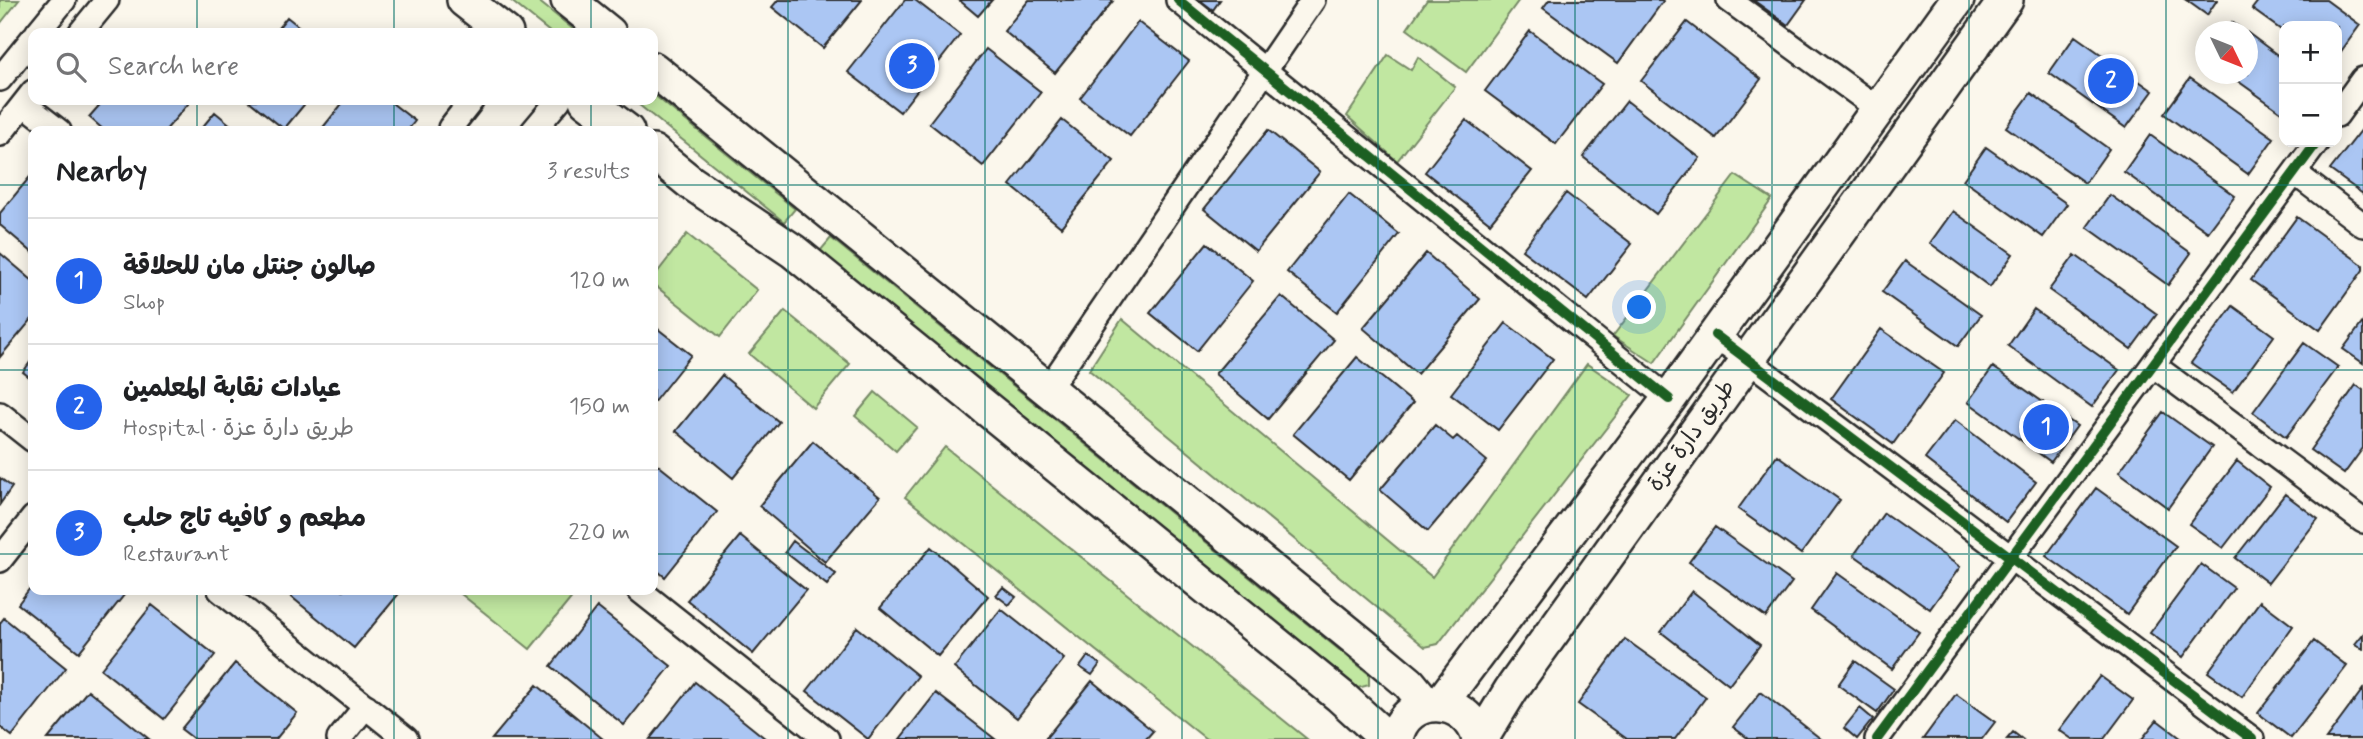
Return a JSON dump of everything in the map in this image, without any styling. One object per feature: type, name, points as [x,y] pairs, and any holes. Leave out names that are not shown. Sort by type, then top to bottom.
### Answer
[{"type":"main road","points":[[464,0],[500,28]]},
{"type":"main road","points":[[1396,739],[1404,720],[1433,704],[1669,399],[1957,0]]},
{"type":"main road","name":"طريق دارة عزة","points":[[1480,739],[1511,690],[2006,0]]},
{"type":"main road","points":[[658,73],[1433,704],[1462,711],[1477,729],[1480,739]]},
{"type":"main road","points":[[593,105],[620,126]]},
{"type":"main road","points":[[658,156],[690,182],[793,251],[1340,696],[1387,739]]},
{"type":"main road","points":[[793,251],[826,209]]},
{"type":"street","points":[[41,28],[64,0]]},
{"type":"street","points":[[84,28],[107,0]]},
{"type":"street","points":[[1178,0],[1669,399]]},
{"type":"street","points":[[1048,389],[1313,0]]},
{"type":"street","points":[[1729,0],[1877,108]]},
{"type":"street","points":[[0,79],[28,44]]},
{"type":"street","points":[[2342,108],[2363,79]]},
{"type":"street","points":[[0,134],[28,99]]},
{"type":"street","points":[[35,105],[54,126]]},
{"type":"street","points":[[452,126],[468,105]]},
{"type":"street","points":[[537,126],[555,105]]},
{"type":"street","points":[[1883,737],[2009,559],[2314,147]]},
{"type":"street","points":[[2295,173],[2363,225]]},
{"type":"street","points":[[1715,335],[1749,358],[2009,559],[2252,739]]},
{"type":"street","points":[[2153,365],[2363,521]]},
{"type":"street","points":[[0,414],[28,436]]},
{"type":"street","points":[[0,560],[28,524]]},
{"type":"street","points":[[226,595],[406,739]]},
{"type":"street","points":[[645,595],[827,739]]},
{"type":"street","points":[[340,739],[366,706]]},
{"type":"green space","points":[[0,0],[19,0],[0,24]]},
{"type":"green space","points":[[510,0],[537,0],[572,28],[545,28]]},
{"type":"green space","points":[[1427,0],[1519,0],[1466,72],[1407,29]]},
{"type":"green space","points":[[1388,55],[1411,70],[1418,57],[1455,87],[1397,161],[1347,116]]},
{"type":"green space","points":[[658,98],[795,209],[784,222],[639,105],[658,105]]},
{"type":"green space","points":[[1735,175],[1772,199],[1654,363],[1613,336]]},
{"type":"green space","points":[[687,234],[757,290],[720,337],[658,288],[658,272]]},
{"type":"green space","points":[[831,238],[1369,674],[1369,685],[1358,688],[820,251]]},
{"type":"green space","points":[[785,311],[850,364],[813,408],[749,354]]},
{"type":"green space","points":[[1122,319],[1432,577],[1587,364],[1632,395],[1438,644],[1425,647],[1089,370]]},
{"type":"green space","points":[[875,392],[917,427],[896,451],[855,416]]},
{"type":"green space","points":[[945,447],[1307,739],[1206,739],[905,497]]},
{"type":"green space","points":[[462,595],[574,595],[530,649]]},
{"type":"building","points":[[778,0],[862,0],[823,48],[772,7]]},
{"type":"building","points":[[905,0],[915,0],[960,35],[900,112],[848,72]]},
{"type":"building","points":[[959,0],[992,0],[978,16]]},
{"type":"building","points":[[1029,0],[1113,1],[1055,73],[1004,31]]},
{"type":"building","points":[[1200,0],[1220,0],[1213,10]]},
{"type":"building","points":[[1549,0],[1663,1],[1618,63],[1543,8]]},
{"type":"building","points":[[1753,0],[1806,0],[1788,25]]},
{"type":"building","points":[[2186,0],[2217,0],[2207,15]]},
{"type":"building","points":[[2259,0],[2326,0],[2360,25],[2342,50],[2342,21],[2279,21],[2279,28],[2252,9]]},
{"type":"building","points":[[287,17],[301,28],[278,28]]},
{"type":"building","points":[[1138,22],[1189,61],[1130,136],[1080,98]]},
{"type":"building","points":[[1687,22],[1761,79],[1716,138],[1641,81]]},
{"type":"building","points":[[1530,31],[1602,84],[1556,144],[1485,91]]},
{"type":"building","points":[[2075,36],[2153,91],[2126,128],[2049,73]]},
{"type":"building","points":[[2258,40],[2279,56],[2279,110],[2242,84],[2258,84]]},
{"type":"building","points":[[986,49],[1041,92],[983,166],[929,123]]},
{"type":"building","points":[[2190,78],[2274,138],[2248,174],[2164,114]]},
{"type":"building","points":[[2031,93],[2109,149],[2085,183],[2006,127]]},
{"type":"building","points":[[1627,101],[1700,158],[1656,214],[1583,157]]},
{"type":"building","points":[[100,105],[187,105],[169,126],[99,126],[89,117]]},
{"type":"building","points":[[254,105],[304,105],[286,126],[280,126]]},
{"type":"building","points":[[341,105],[394,105],[415,121],[411,126],[324,126]]},
{"type":"building","points":[[215,112],[232,126],[203,126]]},
{"type":"building","points":[[1062,120],[1114,161],[1061,227],[1010,185]]},
{"type":"building","points":[[1466,120],[1532,171],[1490,223],[1425,172]]},
{"type":"building","points":[[2363,128],[2363,194],[2330,170]]},
{"type":"building","points":[[1268,130],[1320,172],[1256,251],[1204,209]]},
{"type":"building","points":[[2150,135],[2235,196],[2208,232],[2124,172]]},
{"type":"building","points":[[1986,147],[2067,204],[2043,237],[1963,180]]},
{"type":"building","points":[[28,179],[28,249],[0,225],[0,213]]},
{"type":"building","points":[[1566,193],[1632,244],[1588,300],[1522,250]]},
{"type":"building","points":[[1349,194],[1399,234],[1337,312],[1287,272]]},
{"type":"building","points":[[2110,195],[2191,253],[2168,285],[2087,227]]},
{"type":"building","points":[[1953,211],[2013,254],[1990,287],[1930,243]]},
{"type":"building","points":[[2297,217],[2363,265],[2363,270],[2320,330],[2251,280]]},
{"type":"building","points":[[1207,243],[1253,281],[1197,351],[1150,313]]},
{"type":"building","points":[[0,253],[28,277],[28,324],[0,357]]},
{"type":"building","points":[[1426,253],[1480,299],[1417,374],[1363,328]]},
{"type":"building","points":[[2075,255],[2157,314],[2131,349],[2049,290]]},
{"type":"building","points":[[1905,261],[1981,315],[1958,346],[1882,292]]},
{"type":"building","points":[[1281,296],[1334,340],[1268,419],[1215,374]]},
{"type":"building","points":[[2233,306],[2274,336],[2233,392],[2191,363]]},
{"type":"building","points":[[2034,309],[2119,370],[2092,407],[2008,346]]},
{"type":"building","points":[[2363,322],[2363,363],[2343,349]]},
{"type":"building","points":[[1506,323],[1553,359],[1498,430],[1451,394]]},
{"type":"building","points":[[658,329],[691,355],[658,397]]},
{"type":"building","points":[[1881,329],[1944,373],[1893,444],[1831,399]]},
{"type":"building","points":[[2304,343],[2338,367],[2286,437],[2253,412]]},
{"type":"building","points":[[1357,357],[1413,403],[1349,480],[1293,434]]},
{"type":"building","points":[[1993,367],[2077,426],[2051,462],[1968,402]]},
{"type":"building","points":[[722,375],[779,422],[733,478],[676,431]]},
{"type":"building","points":[[2356,385],[2363,390],[2363,448],[2344,474],[2310,450]]},
{"type":"building","points":[[2163,412],[2212,447],[2168,508],[2119,472]]},
{"type":"building","points":[[1955,420],[2036,482],[2006,522],[1925,459]]},
{"type":"building","points":[[1435,425],[1453,440],[1457,436],[1487,461],[1428,531],[1380,490]]},
{"type":"building","points":[[813,441],[880,497],[825,562],[759,506]]},
{"type":"building","points":[[1777,455],[1840,500],[1801,554],[1738,509]]},
{"type":"building","points":[[2237,461],[2270,487],[2223,548],[2189,524]]},
{"type":"building","points":[[658,465],[717,512],[665,577],[658,571]]},
{"type":"building","points":[[0,478],[12,487],[0,504]]},
{"type":"building","points":[[2096,488],[2176,546],[2127,614],[2046,556]]},
{"type":"building","points":[[2285,494],[2318,519],[2268,583],[2235,558]]},
{"type":"building","points":[[1884,513],[1960,567],[1930,609],[1854,555]]},
{"type":"building","points":[[1715,527],[1792,582],[1766,617],[1689,562]]},
{"type":"building","points":[[740,536],[806,590],[753,654],[687,600]]},
{"type":"building","points":[[793,541],[836,574],[827,585],[785,552]]},
{"type":"building","points":[[931,547],[988,596],[938,656],[880,608]]},
{"type":"building","points":[[2201,564],[2234,588],[2183,657],[2150,633]]},
{"type":"building","points":[[1837,573],[1919,632],[1892,669],[1811,610]]},
{"type":"building","points":[[1003,587],[1016,597],[1009,605],[996,595]]},
{"type":"building","points":[[28,591],[28,595],[124,595],[79,652],[18,604]]},
{"type":"building","points":[[1692,591],[1760,645],[1729,685],[1661,632]]},
{"type":"building","points":[[289,595],[398,595],[354,648]]},
{"type":"building","points":[[2260,601],[2293,626],[2242,697],[2208,672]]},
{"type":"building","points":[[152,605],[215,655],[164,719],[101,669]]},
{"type":"building","points":[[597,607],[671,666],[624,725],[551,666]]},
{"type":"building","points":[[1001,609],[1064,659],[1017,718],[954,668]]},
{"type":"building","points":[[4,618],[66,668],[12,736],[0,727],[0,623]]},
{"type":"building","points":[[857,627],[918,676],[868,739],[807,691]]},
{"type":"building","points":[[2363,634],[2363,649],[2355,644]]},
{"type":"building","points":[[1625,639],[1706,697],[1675,739],[1627,739],[1578,704]]},
{"type":"building","points":[[2314,641],[2347,666],[2291,738],[2258,713]]},
{"type":"building","points":[[1088,656],[1100,664],[1092,675],[1080,667]]},
{"type":"building","points":[[1855,661],[1894,689],[1877,713],[1838,685]]},
{"type":"building","points":[[235,663],[297,713],[276,739],[194,739],[181,729]]},
{"type":"building","points":[[2100,676],[2133,700],[2104,739],[2072,739],[2059,730]]},
{"type":"building","points":[[1092,681],[1153,731],[1146,739],[1045,739]]},
{"type":"building","points":[[695,682],[766,739],[650,739]]},
{"type":"building","points":[[537,685],[603,739],[492,739]]},
{"type":"building","points":[[2363,689],[2363,739],[2326,739]]},
{"type":"building","points":[[88,690],[149,739],[48,739]]},
{"type":"building","points":[[1761,692],[1821,739],[1749,739],[1733,727]]},
{"type":"building","points":[[936,693],[995,739],[900,739]]},
{"type":"building","points":[[1956,694],[1995,722],[1982,739],[1923,739]]},
{"type":"building","points":[[1860,708],[1873,719],[1857,739],[1844,728]]},
{"type":"building","points":[[2157,720],[2182,739],[2142,739]]},
{"type":"building","points":[[2013,732],[2022,739],[2007,739]]},
{"type":"cycle path","points":[[1178,0],[1669,399]]},
{"type":"cycle path","points":[[1877,739],[2313,147]]},
{"type":"cycle path","points":[[1715,335],[2252,739]]},
{"type":"place","name":"مطعم و كافيه تاج حلب","points":[[912,66]]},
{"type":"place","name":"عيادات نقابة المعلمين","points":[[2111,81]]},
{"type":"place","name":"صالون جنتل مان للحلاقة","points":[[2046,427]]}]
